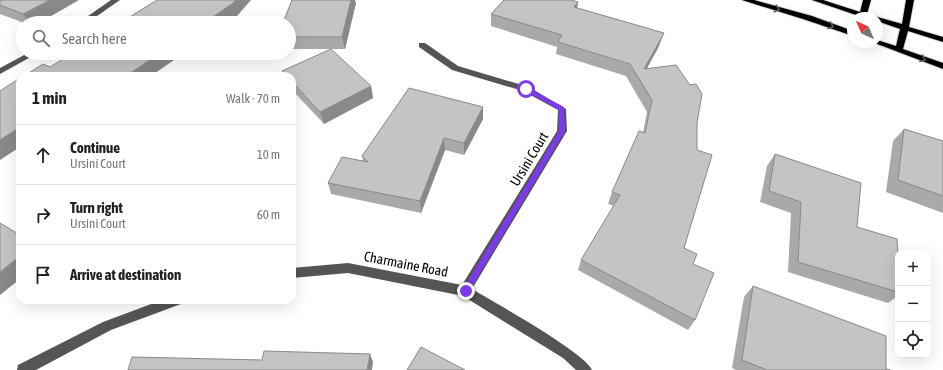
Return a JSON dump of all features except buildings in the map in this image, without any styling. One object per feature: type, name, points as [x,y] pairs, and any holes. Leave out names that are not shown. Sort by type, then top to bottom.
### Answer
[{"type":"main road","points":[[746,0],[809,18],[847,32]]},
{"type":"main road","points":[[816,0],[850,12]]},
{"type":"main road","points":[[863,12],[866,0]]},
{"type":"main road","points":[[899,50],[910,0]]},
{"type":"main road","points":[[883,21],[943,40]]},
{"type":"main road","points":[[883,44],[943,66]]},
{"type":"street","points":[[92,16],[116,0]]},
{"type":"street","name":"Ursini Court","points":[[422,45],[455,68],[526,89],[562,109],[562,131],[466,291]]},
{"type":"street","points":[[0,71],[21,60]]},
{"type":"street","name":"Charmaine Road","points":[[296,273],[348,268],[466,291],[567,354],[586,370]]},
{"type":"street","points":[[23,370],[107,326],[166,304]]},
{"type":"route","points":[[466,291],[562,131],[562,109],[526,89]]}]
